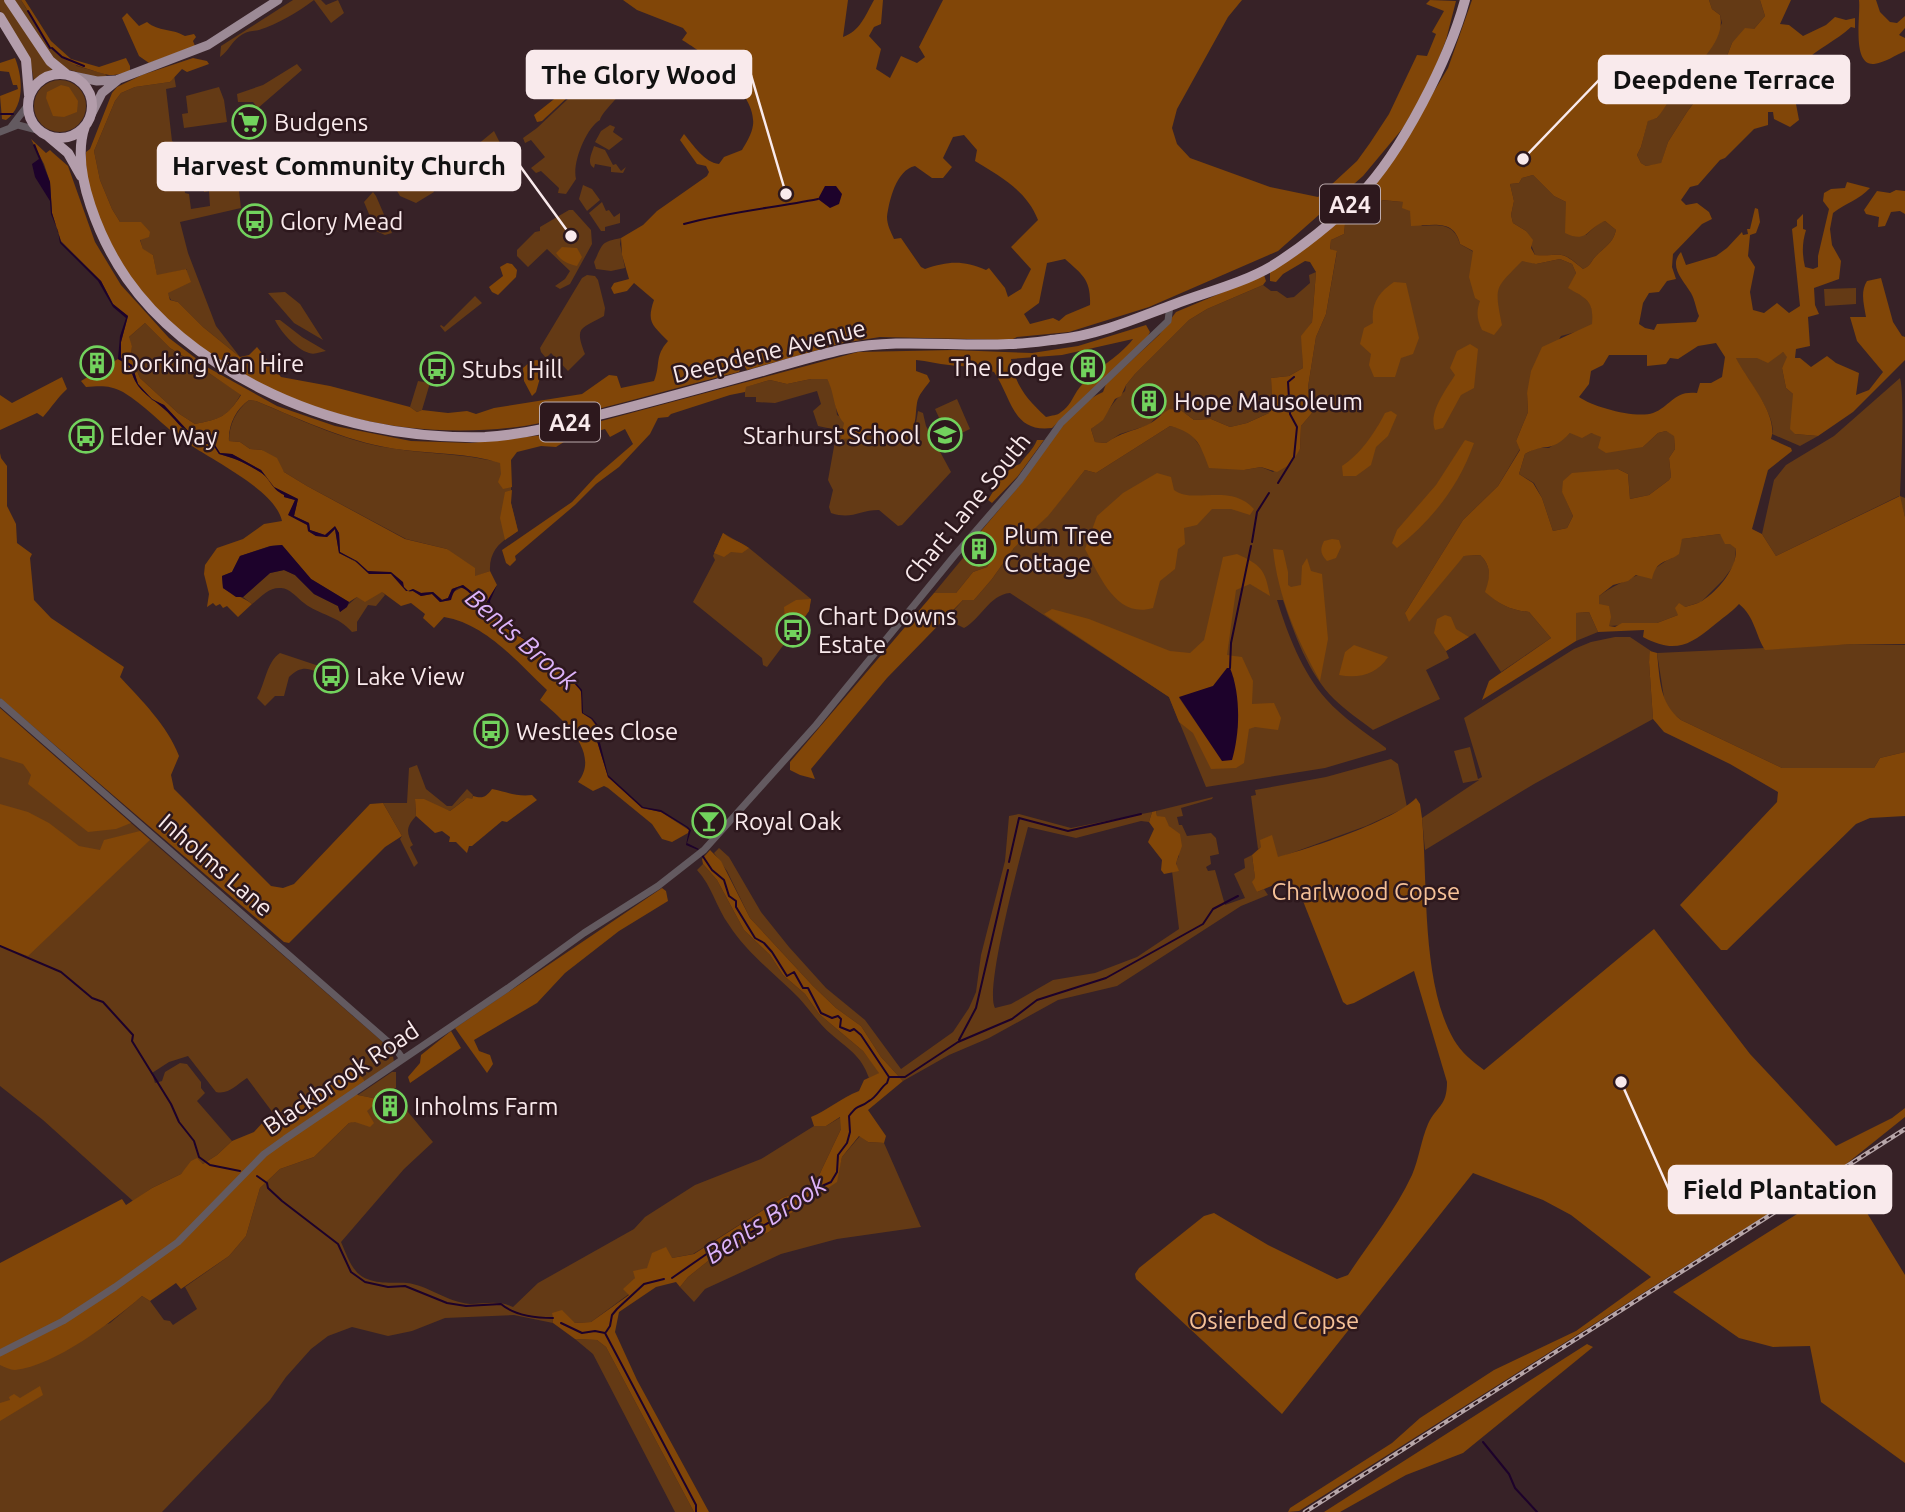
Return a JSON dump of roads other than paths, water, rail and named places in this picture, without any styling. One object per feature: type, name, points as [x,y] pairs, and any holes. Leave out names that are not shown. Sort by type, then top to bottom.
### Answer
[{"type":"highway","points":[[0,17],[26,60],[31,118],[42,132],[68,137],[87,122],[90,97],[82,82],[56,68],[50,61],[9,0]]},
{"type":"highway","name":"Deepdene Avenue","points":[[87,122],[81,150],[85,183],[97,223],[116,263],[134,289],[189,343],[230,371],[293,404],[338,420],[407,432],[484,437],[519,433],[613,412],[840,350],[879,345],[1007,345],[1067,339],[1154,312],[1268,268],[1300,247],[1360,195],[1412,122],[1446,54],[1465,0]]},
{"type":"highway","points":[[29,100],[41,81],[50,76],[71,76]]},
{"type":"highway","name":"Deepdene Avenue","points":[[42,132],[68,153],[85,183]]},
{"type":"main road","points":[[71,76],[97,81],[119,79],[208,45],[278,0]]},
{"type":"main road","points":[[87,122],[102,93],[119,79]]},
{"type":"street","points":[[10,127],[29,100]]},
{"type":"street","points":[[0,132],[10,127],[26,125],[42,132]]},
{"type":"street","name":"Chart Lane South","points":[[712,842],[816,725],[1020,480],[1060,423],[1168,321],[1170,305]]},
{"type":"street","points":[[1152,336],[1156,324],[1154,312]]},
{"type":"street","name":"Inholms Lane","points":[[0,702],[395,1048],[403,1059]]},
{"type":"street","name":"Blackbrook Road","points":[[0,1353],[63,1321],[168,1250],[201,1220],[264,1154],[584,933],[658,886],[712,842]]},
{"type":"waterway","points":[[28,11],[50,48]]},
{"type":"waterway","points":[[52,48],[62,57],[84,66]]},
{"type":"waterway","name":"Bents Brook","points":[[1,114],[13,114]]},
{"type":"waterway","points":[[684,224],[818,199]]},
{"type":"waterway","points":[[1278,483],[1294,457],[1297,427],[1290,414],[1288,382],[1294,377]]},
{"type":"waterway","points":[[1252,542],[1257,512],[1269,493]]},
{"type":"waterway","points":[[1230,668],[1231,643],[1251,546]]},
{"type":"waterway","points":[[1009,862],[1019,818],[1068,831],[1141,814]]},
{"type":"waterway","name":"Bents Brook","points":[[672,1278],[708,1253],[724,1247],[805,1201],[831,1182],[837,1172],[838,1155],[847,1143],[850,1132],[849,1116],[874,1097],[889,1077],[861,1035],[854,1029],[850,1031],[840,1027],[841,1019],[838,1016],[832,1018],[821,1013],[808,988],[803,988],[794,972],[787,976],[772,952],[755,938],[736,907],[736,901],[729,896],[724,880],[712,870],[702,855]]},
{"type":"waterway","points":[[959,1040],[976,1008],[1008,870]]},
{"type":"waterway","points":[[890,1077],[905,1077],[958,1042],[1012,1019],[1037,1000],[1106,978],[1203,924],[1213,909],[1238,896]]},
{"type":"waterway","points":[[0,946],[61,972],[92,998],[103,1002],[133,1035],[132,1041],[171,1104],[179,1122],[194,1141],[199,1157],[210,1165],[240,1171]]},
{"type":"waterway","points":[[257,1176],[267,1183],[268,1188],[282,1201],[338,1244],[351,1272],[365,1282],[388,1287],[405,1286],[447,1303],[466,1306],[501,1304],[519,1314],[553,1318]]},
{"type":"waterway","name":"Bents Brook","points":[[606,1332],[612,1315],[644,1284],[664,1279]]},
{"type":"waterway","points":[[561,1323],[582,1333],[605,1333],[696,1505],[696,1512]]},
{"type":"waterway","points":[[1483,1442],[1509,1474],[1515,1488],[1537,1512]]},
{"type":"railway","points":[[1305,1512],[1905,1129]]},
{"type":"place","name":"Budgens","points":[[249,122]]},
{"type":"place","name":"Deepdene Terrace","points":[[1523,159]]},
{"type":"place","name":"The Glory Wood","points":[[786,194]]},
{"type":"place","name":"Glory Mead","points":[[255,221]]},
{"type":"place","name":"Harvest Community Church","points":[[571,236]]},
{"type":"place","name":"Dorking Van Hire","points":[[97,363]]},
{"type":"place","name":"The Lodge","points":[[1088,367]]},
{"type":"place","name":"Stubs Hill","points":[[437,369]]},
{"type":"place","name":"Hope Mausoleum","points":[[1149,401]]},
{"type":"place","name":"Starhurst School","points":[[945,435]]},
{"type":"place","name":"Elder Way","points":[[86,436]]},
{"type":"place","name":"Plum Tree Cottage","points":[[979,549]]},
{"type":"place","name":"Chart Downs Estate","points":[[793,630]]},
{"type":"place","name":"Lake View","points":[[331,676]]},
{"type":"place","name":"Westlees Close","points":[[491,731]]},
{"type":"place","name":"Royal Oak","points":[[709,821]]},
{"type":"place","name":"Field Plantation","points":[[1621,1082]]},
{"type":"place","name":"Inholms Farm","points":[[390,1106]]},
{"type":"park label","name":"Charlwood Copse","points":[[1366,891]]},
{"type":"park label","name":"Osierbed Copse","points":[[1274,1320]]}]
